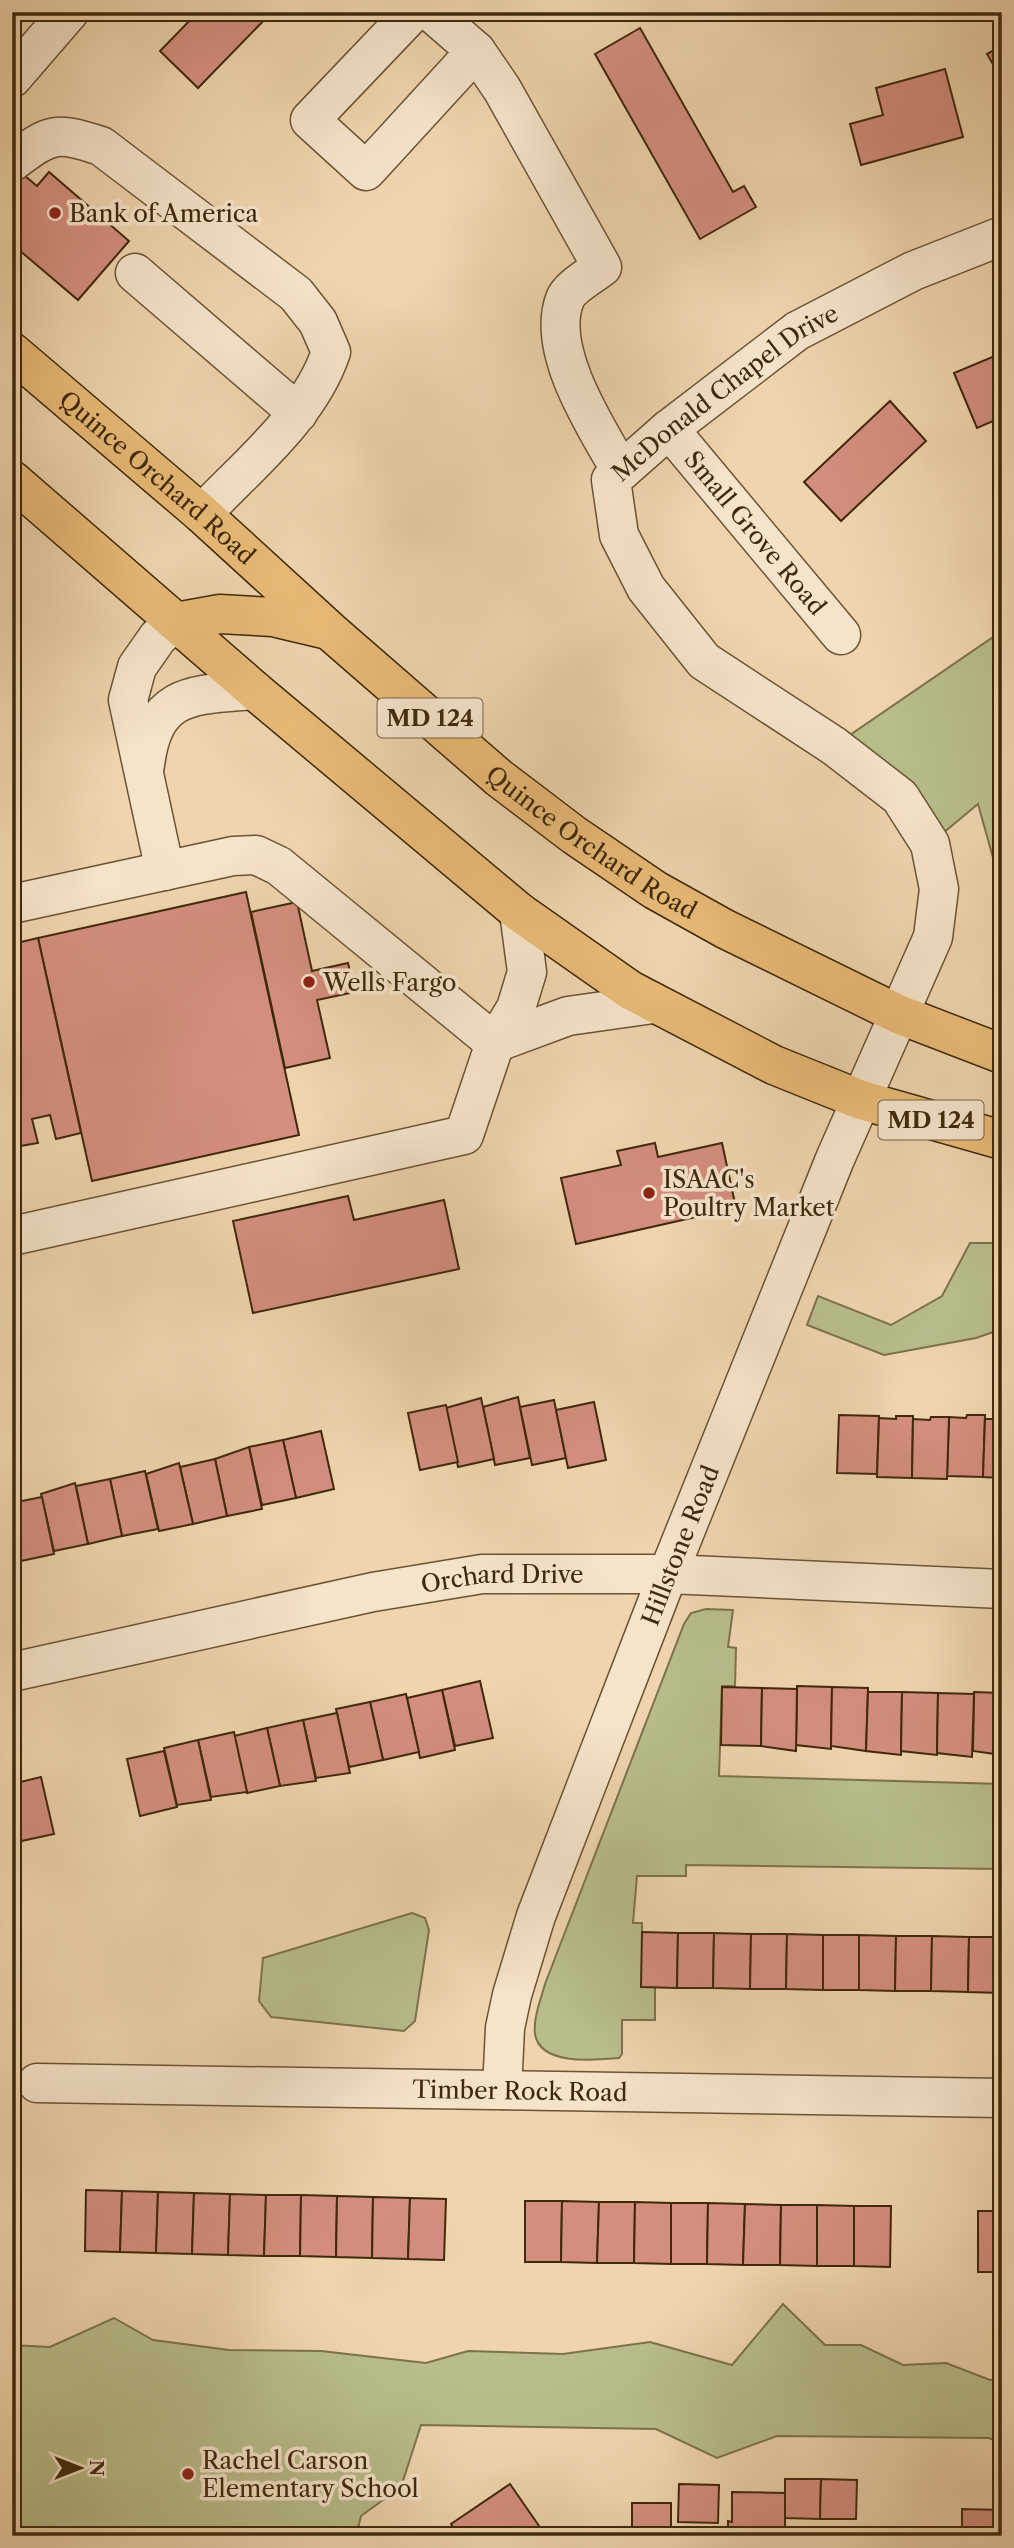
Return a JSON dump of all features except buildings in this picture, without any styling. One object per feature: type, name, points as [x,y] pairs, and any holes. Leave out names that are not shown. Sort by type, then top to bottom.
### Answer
[{"type":"main road","name":"Quince Orchard Road","points":[[12,352],[202,514],[330,631],[499,778],[574,835],[655,890],[725,929],[898,1014],[1002,1054]]},
{"type":"main road","name":"MD 124","points":[[12,480],[254,690],[519,912],[653,1004],[774,1065],[861,1100],[1002,1140]]},
{"type":"main road","points":[[176,622],[220,614],[273,617],[330,631]]},
{"type":"street","points":[[12,78],[69,12]]},
{"type":"street","points":[[413,12],[310,120],[366,171],[476,51]]},
{"type":"street","points":[[431,12],[476,51],[502,89],[602,267],[566,296],[558,327],[578,392],[621,471]]},
{"type":"street","points":[[12,162],[41,140],[65,135],[101,146],[296,294],[318,322],[331,352],[323,376],[298,413],[202,514]]},
{"type":"street","name":"McDonald Chapel Drive","points":[[898,1014],[933,937],[939,889],[930,844],[901,797],[834,746],[704,661],[646,588],[619,535],[611,480],[669,429],[797,331],[913,271],[1002,236]]},
{"type":"street","points":[[135,273],[298,413]]},
{"type":"street","name":"Small Grove Road","points":[[669,429],[841,635]]},
{"type":"street","points":[[165,871],[128,700],[137,667],[158,636],[176,622]]},
{"type":"street","points":[[144,767],[148,736],[165,709],[199,695],[254,690]]},
{"type":"street","points":[[12,904],[233,856],[256,855],[279,866],[495,1042]]},
{"type":"street","points":[[12,1236],[464,1135],[495,1042],[516,1008],[527,972],[519,912]]},
{"type":"street","points":[[495,1042],[568,1016],[653,1004]]},
{"type":"street","name":"Hillstone Road","points":[[502,2090],[505,2028],[523,1954],[668,1574],[898,1014]]},
{"type":"street","name":"Orchard Drive","points":[[12,1672],[430,1581],[532,1572],[668,1574],[1002,1589]]},
{"type":"street","name":"Timber Rock Road","points":[[37,2083],[1002,2098]]},
{"type":"green space","points":[[1002,631],[1002,890],[978,804],[930,844],[834,746]]},
{"type":"green space","points":[[970,1243],[1002,1243],[1002,1329],[976,1338],[884,1355],[807,1325],[818,1296],[891,1325],[942,1296]]},
{"type":"green space","points":[[706,1609],[733,1610],[728,1647],[736,1648],[735,1686],[722,1686],[719,1776],[1002,1784],[1002,1869],[686,1865],[686,1876],[637,1876],[633,1923],[642,1923],[642,1981],[655,1982],[655,2020],[622,2020],[622,2054],[619,2058],[583,2060],[557,2056],[547,2052],[539,2044],[535,2034],[536,2015],[545,1984],[684,1624],[691,1613]]},
{"type":"green space","points":[[412,1913],[425,1918],[429,1930],[415,2021],[404,2031],[271,2017],[259,2001],[263,1958]]},
{"type":"green space","points":[[783,2304],[825,2345],[861,2345],[903,2365],[946,2363],[990,2380],[1002,2378],[1002,2444],[989,2438],[777,2436],[717,2458],[656,2429],[421,2425],[401,2487],[361,2516],[356,2536],[12,2536],[12,2345],[50,2347],[114,2318],[153,2340],[229,2350],[321,2351],[426,2363],[468,2351],[563,2354],[650,2342],[732,2365]]},
{"type":"place","name":"Bank of America","points":[[55,213]]},
{"type":"place","name":"Wells Fargo","points":[[309,982]]},
{"type":"place","name":"ISAAC's Poultry Market","points":[[649,1193]]},
{"type":"place","name":"Rachel Carson Elementary School","points":[[188,2474]]}]
